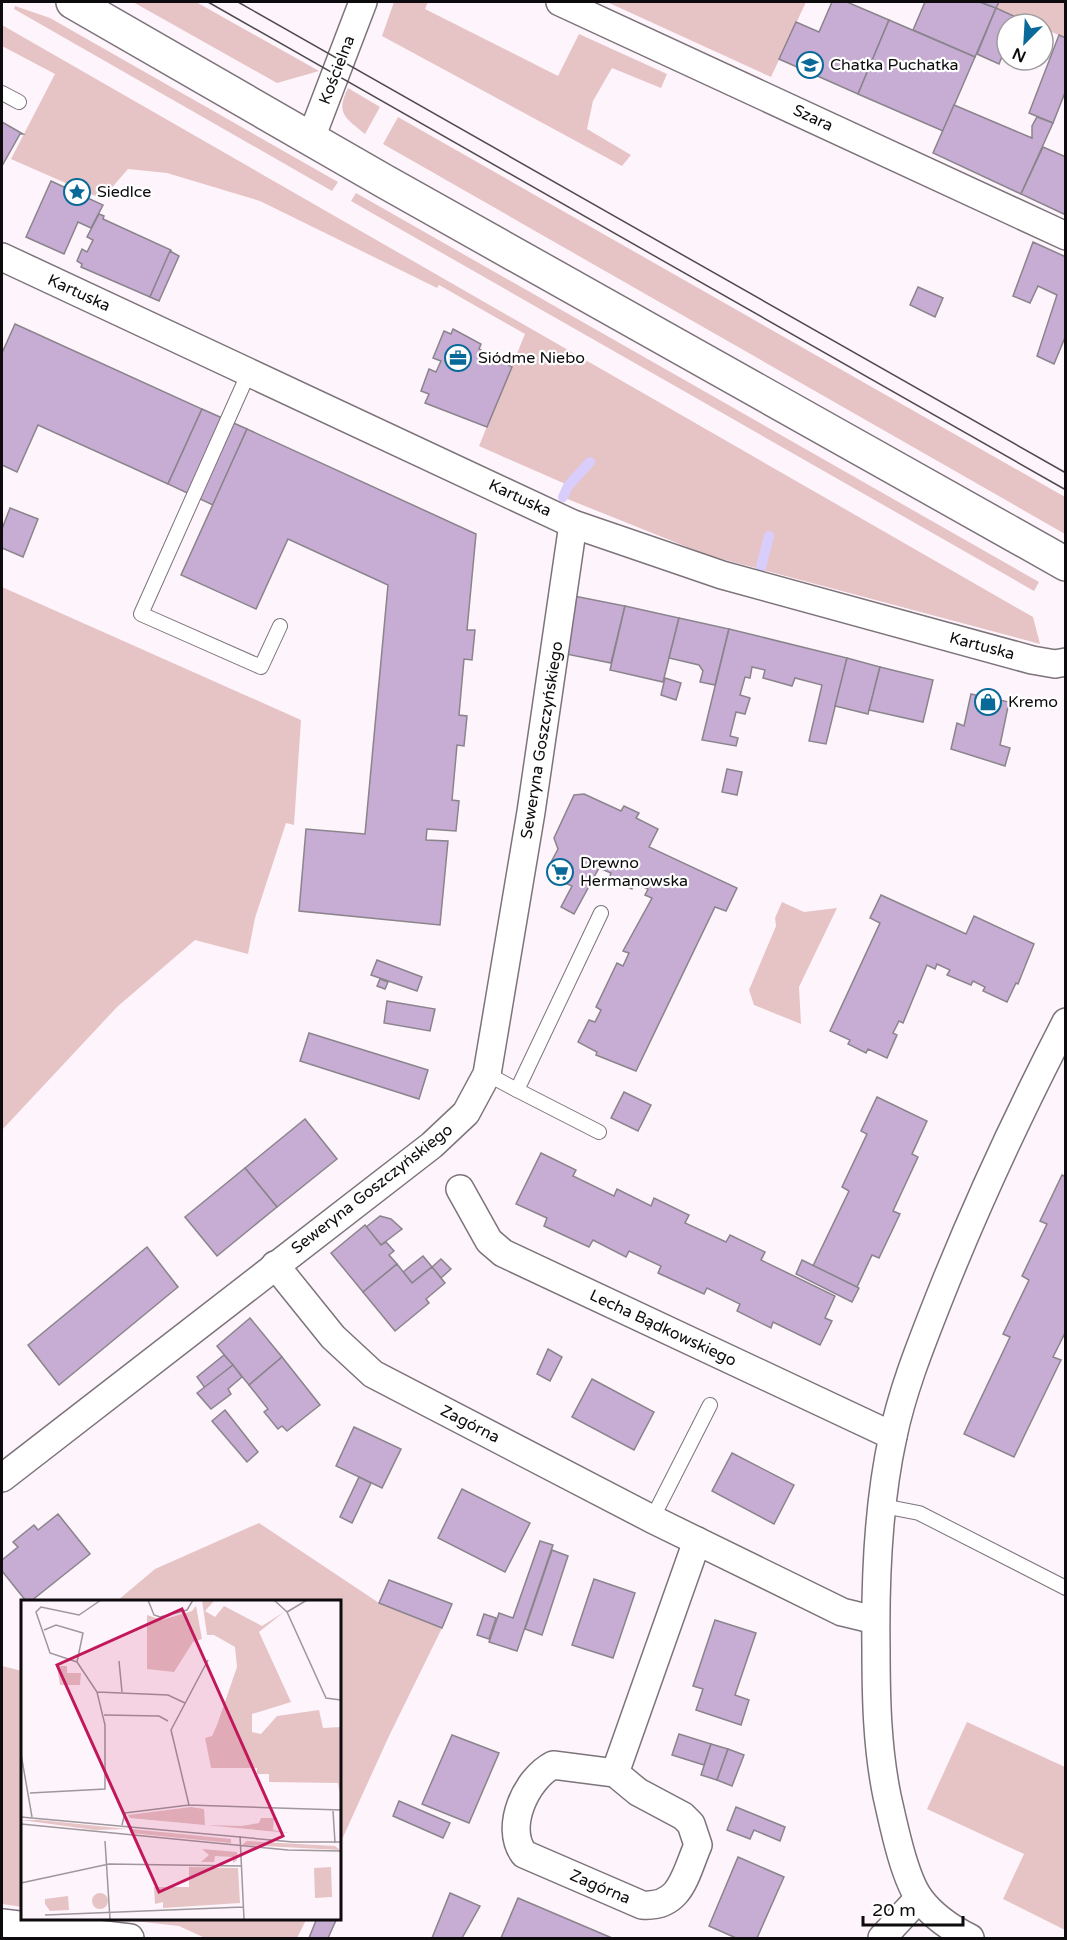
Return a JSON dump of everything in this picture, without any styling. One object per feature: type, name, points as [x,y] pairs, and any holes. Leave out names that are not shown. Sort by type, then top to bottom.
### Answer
[{"type":"main road","points":[[73,2],[1065,564]]},
{"type":"street","name":"Kościelna","points":[[311,138],[363,2]]},
{"type":"street","name":"Szara","points":[[569,3],[1065,236]]},
{"type":"street","name":"Kartuska","points":[[2,256],[573,524],[722,575],[806,599],[1032,660],[1055,664],[1065,662]]},
{"type":"street","name":"Seweryna Goszczyńskiego","points":[[2,1478],[432,1145],[466,1113],[487,1074],[531,812],[573,524]]},
{"type":"street","points":[[970,1938],[953,1930],[919,1898],[898,1848],[884,1780],[876,1711],[875,1620],[883,1506],[893,1436],[916,1357],[958,1252],[1029,1093],[1065,1022]]},
{"type":"street","name":"Lecha Bądkowskiego","points":[[460,1189],[489,1241],[502,1253],[893,1436]]},
{"type":"street","name":"Zagórna","points":[[275,1265],[333,1337],[373,1374],[652,1519],[842,1612],[875,1620]]},
{"type":"street","points":[[615,1773],[697,1541]]},
{"type":"street","name":"Zagórna","points":[[553,1765],[563,1765],[615,1773],[638,1792],[682,1816],[696,1834],[698,1845],[679,1890],[669,1901],[659,1905],[642,1905],[556,1869],[524,1854],[516,1844],[514,1831],[517,1819],[532,1781],[542,1771],[553,1765]]},
{"type":"street","points":[[882,1938],[919,1898]]},
{"type":"street","points":[[2,1923],[130,1938]]},
{"type":"lane","points":[[2,93],[19,102]]},
{"type":"lane","points":[[249,372],[141,614],[261,667],[280,626]]},
{"type":"lane","points":[[517,1090],[601,913]]},
{"type":"lane","points":[[487,1074],[599,1132]]},
{"type":"lane","points":[[652,1519],[710,1405]]},
{"type":"lane","points":[[883,1506],[919,1513],[1065,1588]]},
{"type":"shaded area","points":[[133,2],[196,2],[319,71],[277,83]]},
{"type":"shaded area","points":[[394,2],[428,2],[425,9],[558,76],[579,34],[667,74],[661,88],[612,68],[593,101],[587,129],[631,155],[622,166],[382,36]]},
{"type":"shaded area","points":[[607,2],[806,2],[771,77]]},
{"type":"shaded area","points":[[980,2],[1065,2],[1065,38],[1055,33],[1055,12],[1004,12]]},
{"type":"shaded area","points":[[15,6],[50,18],[338,182],[332,191],[14,9]]},
{"type":"shaded area","points":[[2,25],[1033,617],[1040,644],[707,555],[565,498],[570,486],[479,446],[525,334],[439,285],[437,288],[260,201],[167,173],[128,169],[102,199],[11,159],[55,74],[2,46]]},
{"type":"shaded area","points":[[348,88],[380,107],[365,134],[344,115],[342,104]]},
{"type":"shaded area","points":[[398,117],[1065,497],[1065,534],[383,144]]},
{"type":"shaded area","points":[[356,193],[1039,582],[1034,591],[351,201]]},
{"type":"shaded area","points":[[2,587],[301,720],[294,825],[286,823],[255,918],[248,954],[195,940],[117,1007],[2,1130]]},
{"type":"shaded area","points":[[782,902],[804,912],[837,908],[799,987],[801,1024],[754,1005],[749,990],[776,926],[775,918]]},
{"type":"shaded area","points":[[259,1523],[379,1603],[442,1628],[340,1844],[340,1600],[118,1600],[155,1569]]},
{"type":"shaded area","points":[[2,1666],[21,1671],[21,1907],[2,1904]]},
{"type":"shaded area","points":[[967,1722],[1065,1767],[1065,1930],[1003,1899],[1024,1854],[927,1809]]},
{"type":"shaded area","points":[[117,1919],[306,1919],[297,1938],[205,1938],[179,1926]]},
{"type":"building","points":[[832,2],[847,2],[889,20],[858,94],[779,59],[796,22],[819,32]]},
{"type":"building","points":[[925,2],[980,2],[996,8],[975,57],[913,30]]},
{"type":"building","points":[[980,2],[999,2],[996,8]]},
{"type":"building","points":[[996,8],[1005,12],[995,12],[995,62],[977,54]]},
{"type":"building","points":[[889,20],[975,57],[943,131],[858,94]]},
{"type":"building","points":[[1059,35],[1066,38],[1066,90],[1053,123],[1029,113],[1045,72],[1055,72],[1055,45]]},
{"type":"building","points":[[954,105],[1032,138],[1032,126],[1037,117],[1053,123],[1021,194],[933,153]]},
{"type":"building","points":[[2,122],[23,134],[20,134],[2,166]]},
{"type":"building","points":[[1043,147],[1066,157],[1066,215],[1021,194]]},
{"type":"building","points":[[51,181],[103,205],[91,228],[78,222],[64,254],[26,237]]},
{"type":"building","points":[[99,214],[104,216],[103,219],[171,250],[150,297],[81,267],[82,264],[77,261],[82,249],[87,252],[93,240],[87,237]]},
{"type":"building","points":[[1033,242],[1066,257],[1066,335],[1054,364],[1037,356],[1057,295],[1038,286],[1030,303],[1013,296]]},
{"type":"building","points":[[170,251],[179,256],[159,301],[150,297]]},
{"type":"building","points":[[918,287],[943,298],[935,317],[910,305]]},
{"type":"building","points":[[15,324],[202,409],[168,484],[38,425],[17,472],[2,465],[2,353]]},
{"type":"building","points":[[453,329],[481,344],[479,349],[512,367],[487,427],[425,403],[429,394],[421,391],[429,369],[436,372],[441,361],[433,358],[444,331],[451,334]]},
{"type":"building","points":[[202,409],[247,429],[213,505],[168,484]]},
{"type":"building","points":[[247,429],[476,534],[467,630],[475,630],[472,660],[464,659],[459,715],[467,716],[464,746],[457,745],[452,800],[459,801],[456,831],[427,829],[426,840],[448,841],[440,925],[299,911],[306,829],[365,834],[388,585],[288,539],[256,609],[181,575]]},
{"type":"building","points":[[10,508],[38,519],[23,557],[2,548],[2,529]]},
{"type":"building","points":[[574,596],[625,606],[611,663],[566,654]]},
{"type":"building","points":[[625,606],[679,618],[663,682],[610,670]]},
{"type":"building","points":[[679,618],[729,629],[715,685],[700,682],[703,671],[699,665],[669,658]]},
{"type":"building","points":[[729,629],[847,658],[826,744],[809,741],[822,685],[795,678],[792,686],[763,678],[765,670],[752,667],[750,678],[745,677],[740,695],[750,698],[745,714],[736,712],[730,736],[738,738],[736,746],[702,740]]},
{"type":"building","points":[[847,658],[880,667],[868,714],[835,706]]},
{"type":"building","points":[[880,667],[933,680],[923,722],[869,710]]},
{"type":"building","points":[[665,678],[681,683],[676,700],[661,695]]},
{"type":"building","points":[[971,694],[1009,702],[1000,745],[1010,748],[1005,766],[951,749],[957,723],[964,726]]},
{"type":"building","points":[[727,769],[742,772],[737,795],[722,792]]},
{"type":"building","points":[[584,794],[621,811],[624,806],[639,813],[636,818],[658,829],[649,847],[737,888],[726,911],[715,907],[636,1071],[596,1055],[597,1052],[578,1042],[589,1020],[595,1022],[601,1010],[596,1007],[617,963],[623,966],[629,953],[623,951],[652,898],[645,895],[648,889],[635,883],[632,889],[609,878],[611,873],[599,868],[574,914],[561,907],[572,886],[552,877],[549,866],[558,849],[554,838],[574,795]]},
{"type":"building","points":[[881,895],[966,934],[974,916],[1034,944],[1018,984],[1016,983],[1007,1002],[983,991],[985,987],[973,981],[971,985],[947,975],[950,970],[937,964],[935,969],[927,965],[903,1023],[899,1021],[893,1033],[897,1035],[887,1058],[868,1049],[866,1053],[848,1044],[850,1040],[830,1031],[880,923],[870,918]]},
{"type":"building","points":[[377,960],[422,977],[417,991],[371,975]]},
{"type":"building","points":[[380,979],[388,982],[385,989],[377,986]]},
{"type":"building","points":[[387,1001],[435,1009],[430,1031],[384,1023]]},
{"type":"building","points":[[309,1033],[428,1070],[419,1099],[300,1061]]},
{"type":"building","points":[[624,1092],[651,1105],[638,1131],[611,1118]]},
{"type":"building","points":[[877,1097],[927,1121],[912,1154],[918,1157],[893,1211],[900,1214],[879,1258],[872,1255],[857,1287],[813,1266],[849,1191],[842,1187],[867,1134],[861,1131]]},
{"type":"building","points":[[305,1119],[337,1159],[277,1207],[245,1168]]},
{"type":"building","points":[[541,1153],[576,1170],[573,1176],[614,1196],[617,1189],[651,1206],[654,1198],[689,1215],[685,1223],[726,1242],[730,1235],[765,1252],[761,1260],[835,1296],[825,1318],[832,1321],[820,1345],[773,1322],[771,1328],[737,1311],[740,1304],[707,1288],[704,1294],[658,1273],[661,1266],[629,1251],[626,1257],[593,1240],[589,1247],[544,1226],[547,1218],[516,1204]]},
{"type":"building","points":[[245,1168],[277,1207],[217,1256],[185,1217]]},
{"type":"building","points":[[1062,1175],[1066,1177],[1066,1331],[1053,1357],[1061,1360],[1014,1457],[964,1434],[1010,1337],[1003,1334],[1029,1280],[1022,1276],[1047,1224],[1040,1221]]},
{"type":"building","points":[[380,1216],[391,1219],[402,1229],[381,1245],[366,1227]]},
{"type":"building","points":[[365,1225],[381,1245],[386,1242],[394,1251],[389,1255],[397,1264],[363,1292],[331,1253]]},
{"type":"building","points":[[147,1247],[178,1287],[59,1385],[28,1345]]},
{"type":"building","points":[[423,1256],[432,1267],[412,1283],[403,1272]]},
{"type":"building","points":[[441,1259],[451,1269],[441,1278],[432,1267]]},
{"type":"building","points":[[802,1260],[859,1288],[852,1302],[796,1274]]},
{"type":"building","points":[[397,1264],[412,1283],[432,1267],[445,1283],[426,1299],[429,1303],[395,1331],[363,1292]]},
{"type":"building","points":[[250,1318],[282,1357],[249,1385],[217,1346]]},
{"type":"building","points":[[548,1349],[562,1357],[550,1381],[537,1374]]},
{"type":"building","points":[[224,1355],[233,1365],[205,1388],[197,1377]]},
{"type":"building","points":[[282,1357],[320,1405],[287,1431],[282,1426],[278,1429],[264,1412],[268,1409],[249,1385]]},
{"type":"building","points":[[233,1365],[242,1377],[228,1389],[231,1394],[211,1409],[197,1393]]},
{"type":"building","points":[[592,1379],[654,1412],[634,1450],[572,1417]]},
{"type":"building","points":[[225,1410],[258,1452],[247,1462],[212,1421]]},
{"type":"building","points":[[354,1427],[401,1449],[382,1488],[336,1466]]},
{"type":"building","points":[[732,1453],[794,1485],[774,1524],[712,1491]]},
{"type":"building","points":[[359,1477],[371,1483],[352,1523],[340,1517]]},
{"type":"building","points":[[462,1489],[530,1523],[505,1572],[438,1538]]},
{"type":"building","points":[[58,1514],[90,1554],[32,1600],[25,1600],[2,1571],[2,1560],[18,1547],[13,1542],[34,1525],[38,1530]]},
{"type":"building","points":[[540,1541],[553,1545],[517,1651],[489,1642],[499,1613],[513,1618]]},
{"type":"building","points":[[552,1550],[568,1556],[542,1635],[525,1629]]},
{"type":"building","points":[[594,1579],[635,1593],[613,1658],[572,1645]]},
{"type":"building","points":[[389,1580],[452,1604],[442,1628],[379,1603]]},
{"type":"building","points":[[484,1614],[496,1618],[489,1639],[477,1635]]},
{"type":"building","points":[[715,1620],[756,1633],[735,1695],[749,1700],[741,1725],[696,1710],[703,1689],[693,1686]]},
{"type":"building","points":[[679,1734],[711,1744],[704,1765],[672,1755]]},
{"type":"building","points":[[452,1735],[499,1753],[469,1823],[422,1804]]},
{"type":"building","points":[[711,1744],[728,1749],[717,1780],[701,1775]]},
{"type":"building","points":[[728,1749],[744,1755],[732,1786],[717,1780]]},
{"type":"building","points":[[399,1801],[450,1823],[443,1838],[393,1816]]},
{"type":"building","points":[[736,1807],[785,1827],[780,1841],[754,1830],[750,1839],[727,1830]]},
{"type":"building","points":[[738,1857],[784,1877],[757,1938],[736,1938],[709,1926]]},
{"type":"building","points":[[450,1893],[480,1906],[462,1938],[432,1938]]},
{"type":"building","points":[[518,1898],[612,1938],[501,1938]]},
{"type":"building","points":[[317,1919],[337,1919],[328,1938],[309,1938]]},
{"type":"waterway","points":[[563,497],[568,486],[590,462]]},
{"type":"waterway","points":[[760,571],[769,536]]},
{"type":"tram line","points":[[208,2],[1066,490]]},
{"type":"tram line","points":[[238,2],[1066,473]]},
{"type":"place","name":"Chatka Puchatka","points":[[810,65]]},
{"type":"place","name":"Siedlce","points":[[77,192]]},
{"type":"place","name":"Siódme Niebo","points":[[458,358]]},
{"type":"place","name":"Kremo","points":[[988,702]]},
{"type":"place","name":"Drewno Hermanowska","points":[[560,872]]}]
